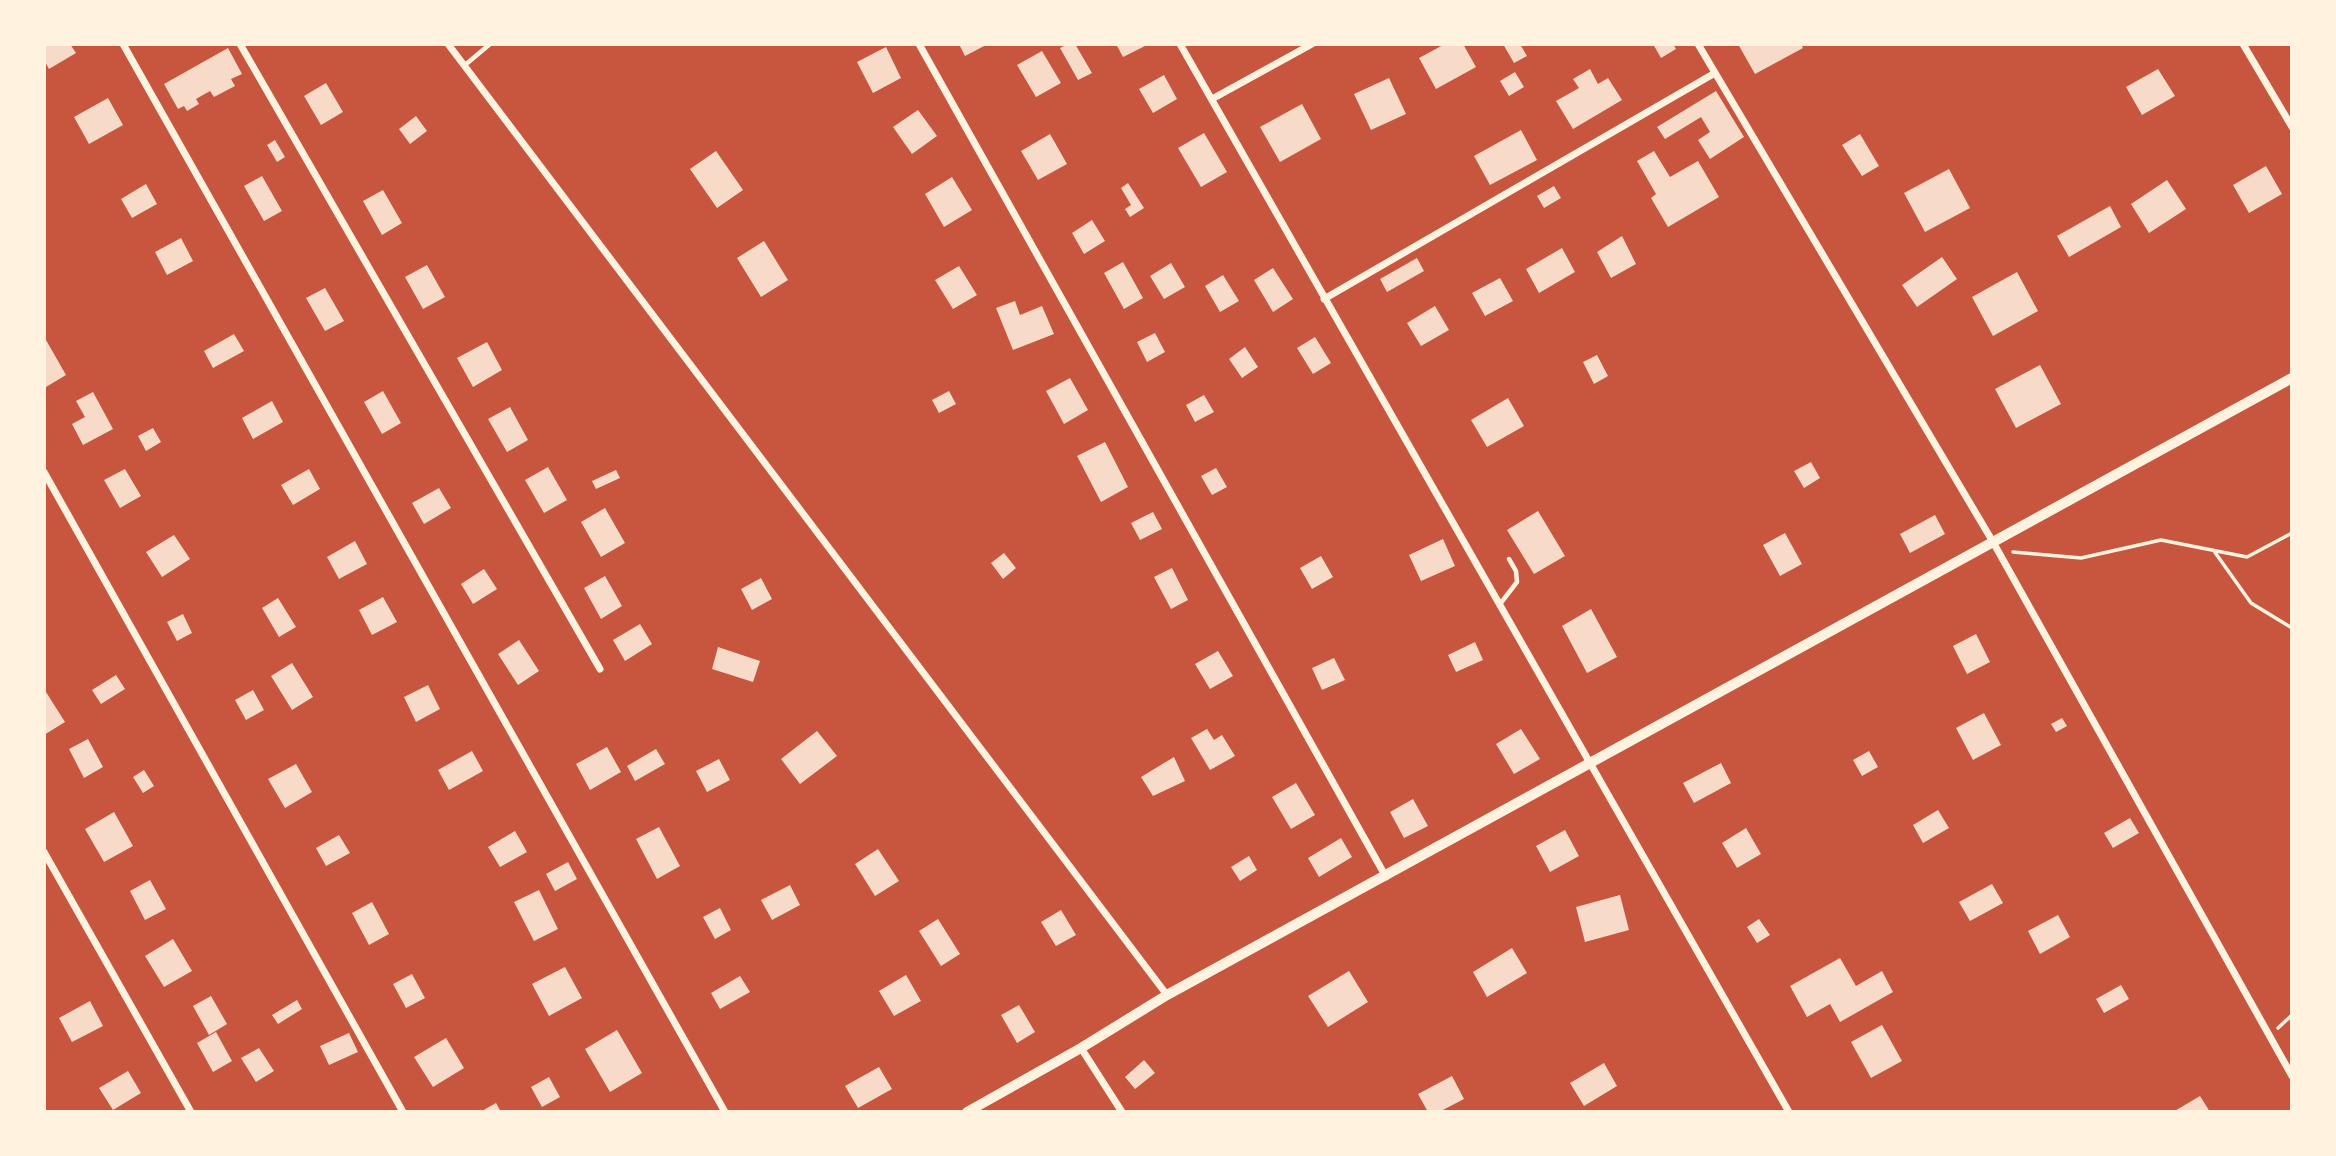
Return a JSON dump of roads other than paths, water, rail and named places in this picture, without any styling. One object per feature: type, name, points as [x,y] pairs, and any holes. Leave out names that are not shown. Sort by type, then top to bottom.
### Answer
[{"type":"street","points":[[123,44],[725,1112]]},
{"type":"street","points":[[240,44],[600,669]]},
{"type":"street","points":[[448,44],[1167,995]]},
{"type":"street","points":[[919,44],[1386,877]]},
{"type":"street","points":[[1181,44],[1789,1112]]},
{"type":"street","points":[[1212,99],[1312,44]]},
{"type":"street","points":[[1698,44],[1995,546],[2292,1076]]},
{"type":"street","points":[[2243,44],[2292,127]]},
{"type":"street","points":[[1324,299],[1715,73]]},
{"type":"street","points":[[967,1112],[1081,1048],[1167,995],[1995,546],[2292,378]]},
{"type":"street","points":[[44,472],[403,1112]]},
{"type":"street","points":[[44,852],[191,1112]]},
{"type":"street","points":[[1081,1048],[1122,1112]]},
{"type":"lane","points":[[465,65],[489,44]]},
{"type":"lane","points":[[1500,604],[1517,582],[1516,571],[1509,559]]}]
